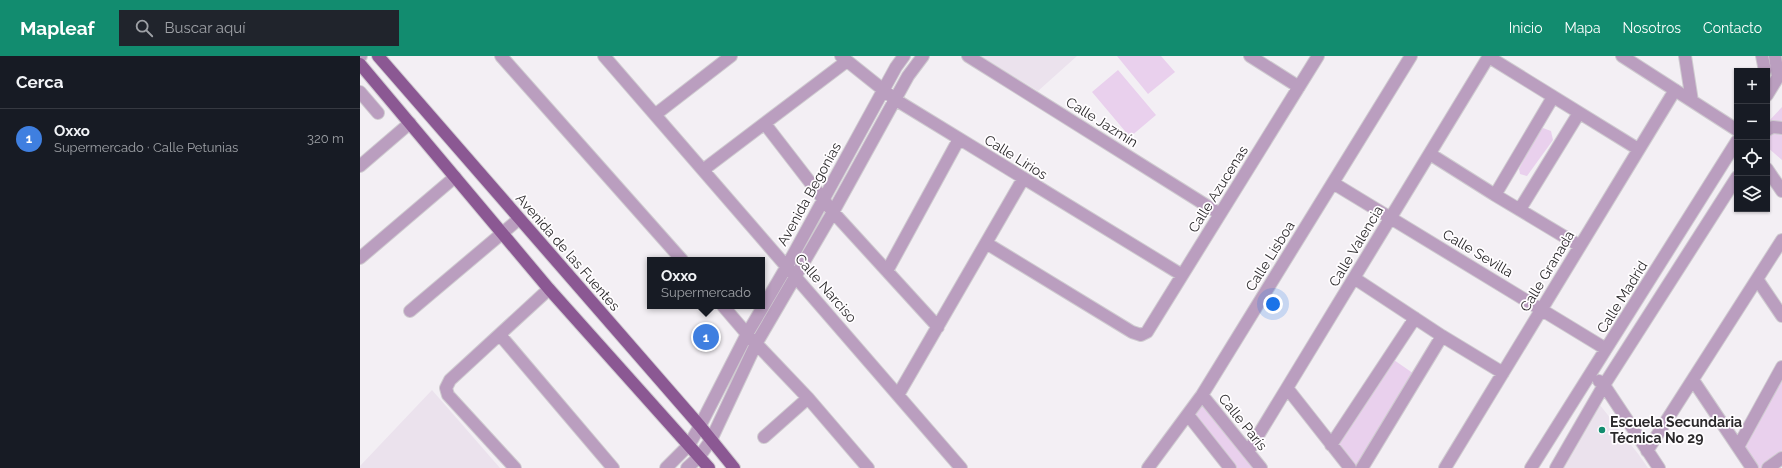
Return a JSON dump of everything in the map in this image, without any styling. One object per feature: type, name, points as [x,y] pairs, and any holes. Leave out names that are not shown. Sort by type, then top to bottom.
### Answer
[{"type":"main road","name":"Avenida de las Fuentes","points":[[378,56],[700,426],[734,468]]},
{"type":"main road","points":[[362,71],[410,123],[503,232],[549,289],[708,468]]},
{"type":"street","points":[[501,56],[679,257]]},
{"type":"street","points":[[656,114],[731,56]]},
{"type":"street","name":"Avenida Begonias","points":[[765,303],[824,200],[896,67],[904,56]]},
{"type":"street","name":"Avenida Begonias","points":[[687,468],[699,457],[710,440],[756,344],[833,212],[908,76],[922,56]]},
{"type":"street","name":"Calle Jazmín","points":[[968,56],[1220,214]]},
{"type":"street","points":[[1250,56],[1299,87]]},
{"type":"street","name":"Calle Azucenas","points":[[986,243],[1132,332],[1141,334],[1147,332],[1318,56]]},
{"type":"street","name":"Calle Lisboa","points":[[1148,468],[1202,395],[1412,56]]},
{"type":"street","points":[[1622,56],[1734,128]]},
{"type":"street","points":[[1685,56],[1692,101]]},
{"type":"street","points":[[1762,56],[1764,68]]},
{"type":"street","points":[[1770,87],[1778,77],[1775,56]]},
{"type":"street","name":"Calle Narciso","points":[[608,57],[703,170],[961,468]]},
{"type":"street","points":[[1489,57],[1638,149]]},
{"type":"street","name":"Calle Valencia","points":[[1248,452],[1489,57]]},
{"type":"street","points":[[703,170],[765,124],[844,58]]},
{"type":"street","name":"Calle Lirios","points":[[844,58],[896,100],[1182,276]]},
{"type":"street","name":"Calle Granada","points":[[1445,468],[1675,90]]},
{"type":"street","points":[[360,92],[378,113]]},
{"type":"street","points":[[1495,195],[1553,97]]},
{"type":"street","points":[[1520,209],[1579,113]]},
{"type":"street","points":[[360,166],[410,123]]},
{"type":"street","points":[[765,124],[833,212],[938,327]]},
{"type":"street","points":[[1770,128],[1782,128]]},
{"type":"street","points":[[887,271],[959,139]]},
{"type":"street","name":"Calle Madrid","points":[[1531,468],[1734,146]]},
{"type":"street","points":[[1430,154],[1580,246]]},
{"type":"street","points":[[1770,173],[1782,191]]},
{"type":"street","points":[[360,258],[455,177]]},
{"type":"street","points":[[898,395],[1023,179]]},
{"type":"street","name":"Calle Sevilla","points":[[1334,182],[1606,349]]},
{"type":"street","points":[[1556,468],[1604,385],[1734,183]]},
{"type":"street","points":[[410,311],[519,219]]},
{"type":"street","points":[[1647,451],[1782,240]]},
{"type":"street","points":[[1354,278],[1442,336],[1503,373]]},
{"type":"street","points":[[1757,280],[1782,316]]},
{"type":"street","points":[[515,468],[448,395],[446,388],[450,380],[549,289]]},
{"type":"street","points":[[726,309],[756,344],[808,398],[861,465]]},
{"type":"street","name":"Avenida Begonias","points":[[666,468],[689,445],[762,309]]},
{"type":"street","points":[[1331,444],[1414,318]]},
{"type":"street","points":[[500,335],[613,468]]},
{"type":"street","points":[[1362,468],[1442,336]]},
{"type":"street","points":[[1738,447],[1782,367]]},
{"type":"street","points":[[1590,374],[1604,385],[1647,451],[1660,468]]},
{"type":"street","points":[[1693,380],[1752,468]]},
{"type":"street","points":[[1287,388],[1350,468]]},
{"type":"street","name":"Calle París","points":[[1202,395],[1261,468]]},
{"type":"street","points":[[764,437],[808,398]]},
{"type":"street","points":[[1188,415],[1230,468]]},
{"type":"street","points":[[1768,468],[1782,458]]},
{"type":"shaded area","points":[[980,56],[1077,56],[1038,91]]},
{"type":"shaded area","points":[[1117,56],[1161,56],[1175,72],[1148,94]]},
{"type":"shaded area","points":[[1118,70],[1156,115],[1130,137],[1092,92]]},
{"type":"shaded area","points":[[1782,107],[1782,160],[1770,150],[1770,120]]},
{"type":"shaded area","points":[[1543,128],[1551,131],[1553,140],[1527,176],[1520,174],[1519,169],[1537,132]]},
{"type":"shaded area","points":[[1394,360],[1417,376],[1361,468],[1351,468],[1333,445]]},
{"type":"shaded area","points":[[1782,367],[1782,458],[1768,468],[1752,468],[1738,447]]},
{"type":"shaded area","points":[[432,390],[500,468],[360,468],[360,466]]},
{"type":"shaded area","points":[[1202,395],[1261,468],[1230,468],[1188,415]]},
{"type":"shaded area","name":"Escuela Secundaria Técnica No 29","points":[[1600,405],[1639,455],[1648,468],[1562,468]]},
{"type":"place","name":"Oxxo","points":[[706,337]]},
{"type":"place","name":"Escuela Secundaria Técnica No 29","points":[[1602,430]]}]
